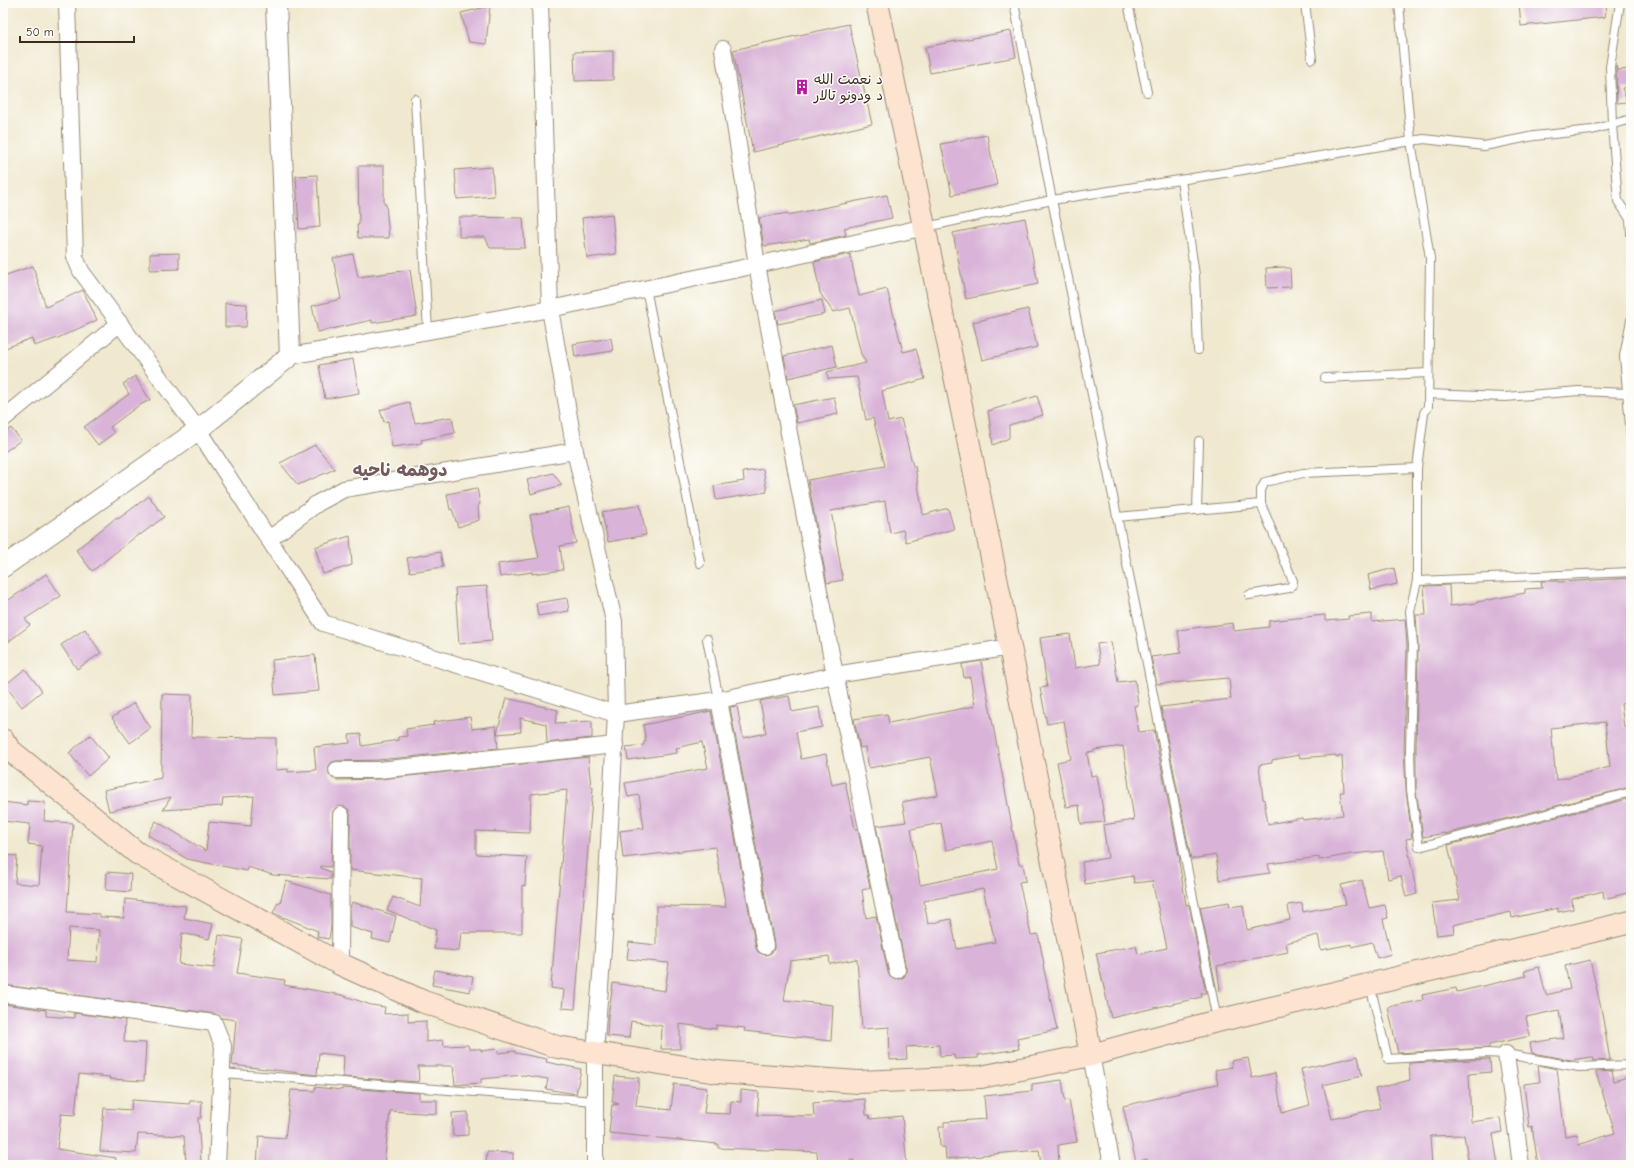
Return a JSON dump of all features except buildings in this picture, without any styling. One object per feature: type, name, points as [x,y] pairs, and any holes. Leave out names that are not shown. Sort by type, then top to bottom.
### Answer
[{"type":"main road","points":[[877,3],[925,227],[1011,647],[1091,1054]]},
{"type":"main road","points":[[3,740],[10,750],[137,853],[340,964],[424,1002],[557,1047],[717,1072],[858,1082],[981,1077],[1091,1054],[1631,922]]},
{"type":"street","points":[[66,3],[75,257],[81,271],[198,430],[323,623],[616,714],[719,700],[835,675],[1011,647]]},
{"type":"street","points":[[276,3],[290,356]]},
{"type":"street","points":[[540,3],[550,309],[575,451],[614,621],[616,714],[604,935],[595,1053],[595,1165]]},
{"type":"street","points":[[723,49],[758,265],[835,675],[897,970]]},
{"type":"street","points":[[3,567],[198,430],[290,356],[550,309],[758,265],[925,227]]},
{"type":"street","points":[[3,419],[120,323]]},
{"type":"street","points":[[269,539],[318,503],[344,489],[575,451]]},
{"type":"street","points":[[719,700],[765,946]]},
{"type":"street","points":[[337,770],[379,770],[614,745]]},
{"type":"street","points":[[340,964],[341,815]]},
{"type":"street","points":[[3,994],[214,1024],[223,1046],[217,1165]]},
{"type":"street","points":[[1091,1054],[1112,1165]]},
{"type":"street","points":[[1506,1054],[1521,1165]]},
{"type":"lane","points":[[1014,3],[1052,200],[1142,636],[1217,1022]]},
{"type":"lane","points":[[1128,3],[1147,92]]},
{"type":"lane","points":[[1306,3],[1312,59]]},
{"type":"lane","points":[[1399,3],[1411,141],[1430,258],[1428,407],[1424,413],[1417,468],[1417,582],[1410,611],[1412,645],[1410,749],[1411,790],[1419,847],[1631,792]]},
{"type":"lane","points":[[1620,3],[1610,67],[1612,124],[1618,201],[1630,219],[1631,234]]},
{"type":"lane","points":[[415,99],[428,331]]},
{"type":"lane","points":[[925,227],[1052,200],[1424,139],[1484,146],[1534,136],[1592,130],[1631,119]]},
{"type":"lane","points":[[1181,180],[1195,275],[1198,350]]},
{"type":"lane","points":[[646,288],[700,563]]},
{"type":"lane","points":[[1631,320],[1624,356],[1631,437]]},
{"type":"lane","points":[[1325,378],[1428,373]]},
{"type":"lane","points":[[1428,394],[1505,397],[1580,391],[1627,392]]},
{"type":"lane","points":[[1197,510],[1199,441]]},
{"type":"lane","points":[[1249,595],[1289,588],[1292,585],[1292,581],[1261,504],[1261,490],[1265,482],[1271,479],[1303,473],[1417,468]]},
{"type":"lane","points":[[1117,517],[1261,504]]},
{"type":"lane","points":[[1417,582],[1631,572]]},
{"type":"lane","points":[[707,639],[719,700]]},
{"type":"lane","points":[[1370,985],[1388,1059],[1487,1053],[1506,1054],[1579,1067],[1631,1065]]},
{"type":"lane","points":[[222,1074],[595,1101]]},
{"type":"place","name":"د نعمت الله د ودونو تالار","points":[[802,87]]},
{"type":"district","name":"دوهمه ناحیه","points":[[400,470]]}]
